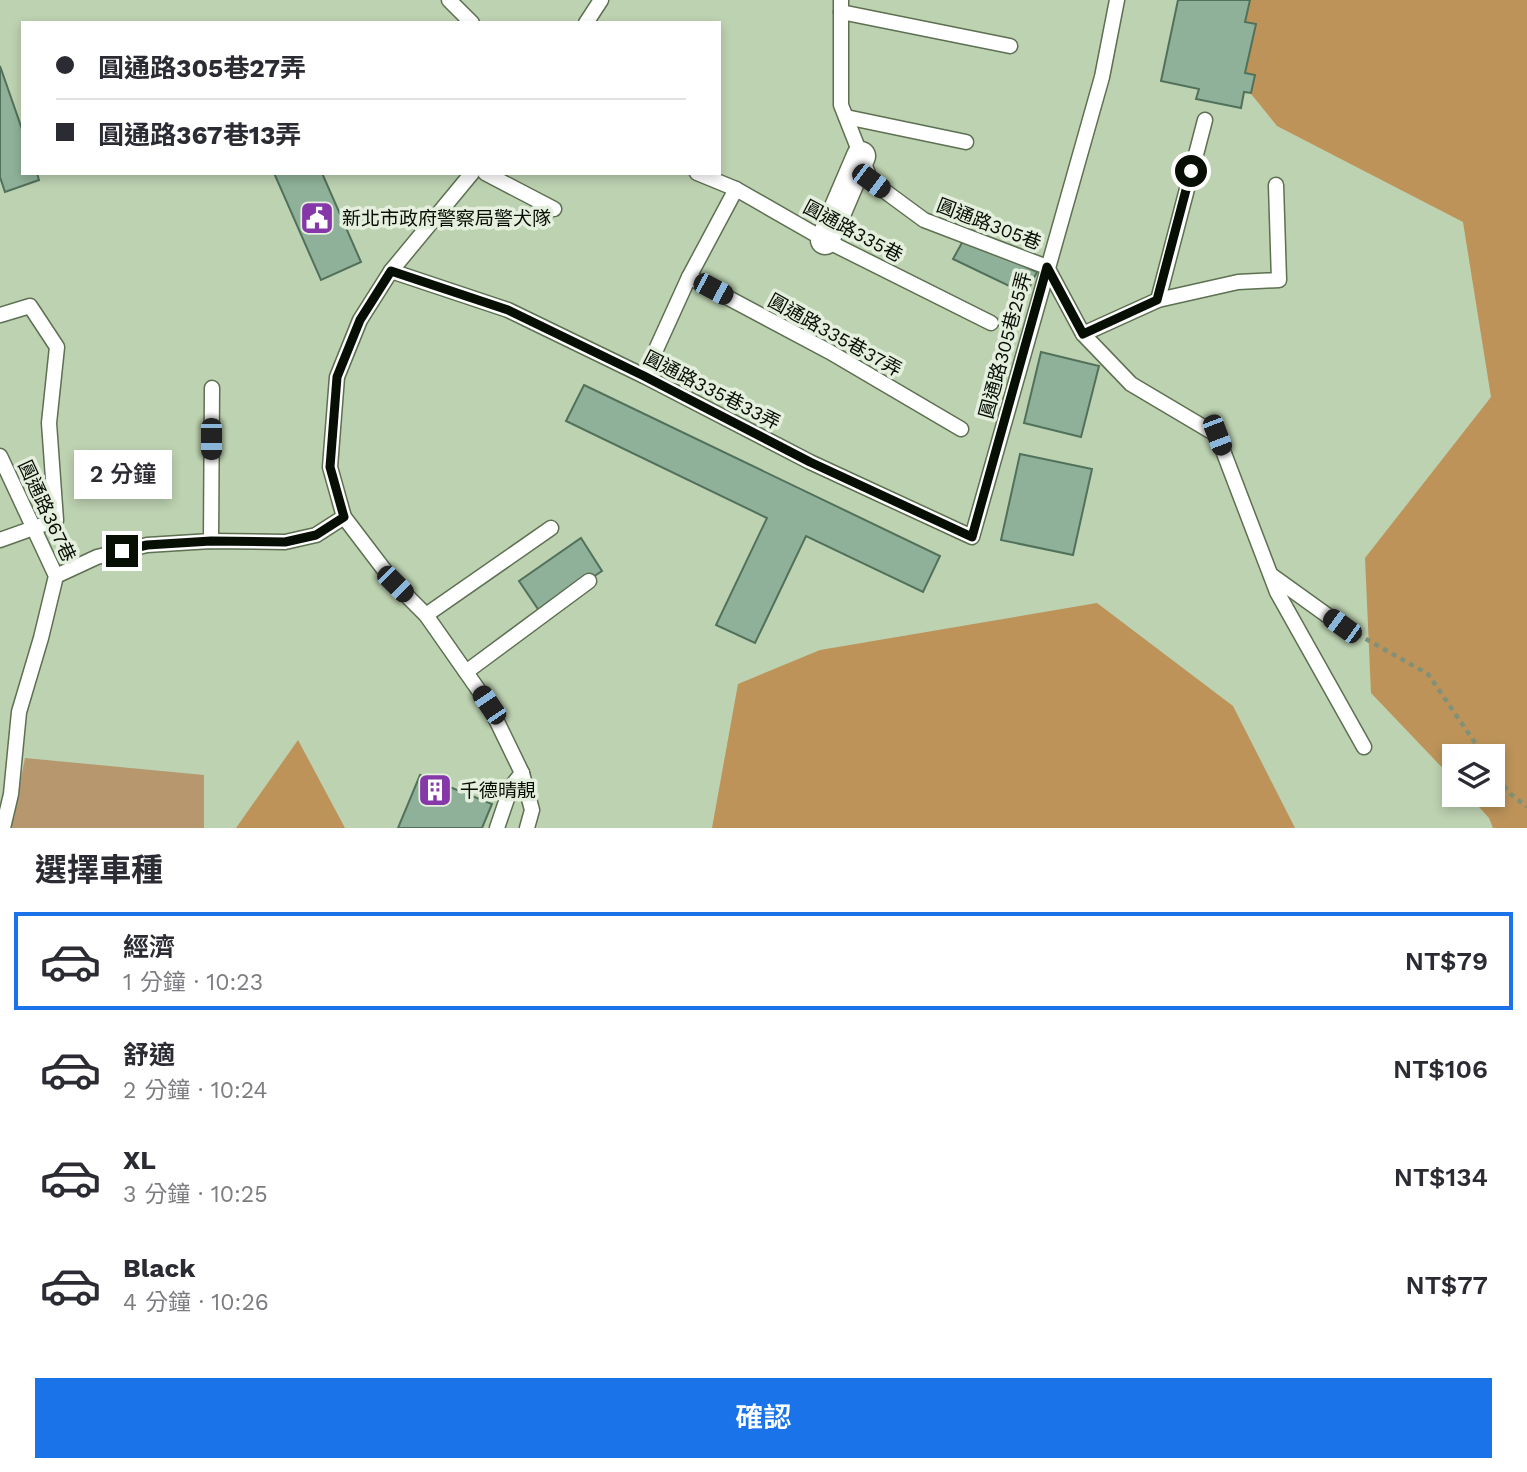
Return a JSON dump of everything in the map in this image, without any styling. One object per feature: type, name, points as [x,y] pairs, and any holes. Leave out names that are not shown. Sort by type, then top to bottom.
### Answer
[{"type":"street","points":[[825,240],[862,156]]},
{"type":"lane","points":[[449,0],[470,21]]},
{"type":"lane","points":[[587,21],[601,0]]},
{"type":"lane","name":"圓通路305巷25弄","points":[[972,537],[1102,77],[1116,0]]},
{"type":"lane","points":[[841,6],[1010,46]]},
{"type":"lane","name":"圓通路305巷","points":[[841,6],[841,105],[871,181],[924,220],[1047,267],[1083,334],[1131,384],[1217,435],[1277,592],[1364,747]]},
{"type":"lane","points":[[846,117],[966,142]]},
{"type":"lane","points":[[1157,300],[1205,120]]},
{"type":"lane","points":[[470,175],[391,271],[360,320],[337,377],[330,467],[344,517],[395,584],[426,615],[489,705],[522,773],[532,810],[527,828]]},
{"type":"lane","points":[[489,175],[554,209]]},
{"type":"lane","name":"圓通路335巷","points":[[703,175],[736,189],[825,240],[990,323]]},
{"type":"lane","points":[[1083,334],[1157,300],[1238,282],[1279,280],[1276,185]]},
{"type":"lane","points":[[644,376],[689,277],[736,189]]},
{"type":"lane","name":"圓通路335巷33弄","points":[[391,271],[508,310],[644,376],[810,462],[972,537]]},
{"type":"lane","name":"圓通路335巷37弄","points":[[689,277],[831,352],[961,429]]},
{"type":"lane","points":[[0,315],[30,306],[57,347],[49,422],[55,520],[0,540]]},
{"type":"lane","points":[[211,541],[212,388]]},
{"type":"lane","name":"圓通路367巷","points":[[0,456],[56,576],[19,712],[11,794],[3,828]]},
{"type":"lane","points":[[56,576],[97,557],[147,545],[211,541],[285,542],[316,535],[344,517]]},
{"type":"lane","points":[[426,615],[551,528]]},
{"type":"lane","points":[[1270,574],[1342,626]]},
{"type":"lane","points":[[466,672],[589,581]]},
{"type":"lane","points":[[497,828],[512,787],[522,773]]},
{"type":"path","points":[[1342,626],[1428,674],[1476,744]]},
{"type":"path","points":[[1505,787],[1527,807]]},
{"type":"shaded area","points":[[1222,0],[1527,0],[1527,828],[1493,828],[1489,818],[1479,807],[1505,807],[1505,744],[1442,744],[1442,767],[1371,693],[1365,558],[1491,397],[1463,222],[1277,126],[1197,27]]},
{"type":"shaded area","points":[[1097,603],[1233,706],[1295,828],[712,828],[738,684],[820,650]]},
{"type":"shaded area","points":[[298,740],[345,828],[236,828]]},
{"type":"shaded area","points":[[25,758],[204,775],[204,828],[11,828]]},
{"type":"building","points":[[1178,0],[1250,0],[1245,22],[1256,24],[1245,73],[1255,75],[1251,93],[1244,92],[1241,108],[1196,99],[1199,89],[1161,81]]},
{"type":"building","points":[[0,66],[21,126],[21,175],[38,175],[39,180],[5,192],[0,177]]},
{"type":"building","name":"新北市政府警察局警犬隊","points":[[275,175],[323,175],[361,262],[321,280]]},
{"type":"building","points":[[964,239],[1037,272],[1026,294],[953,259]]},
{"type":"building","points":[[1041,352],[1099,366],[1081,437],[1024,423]]},
{"type":"building","points":[[584,385],[940,556],[923,592],[806,536],[755,643],[716,625],[767,518],[566,421]]},
{"type":"building","points":[[1020,454],[1092,469],[1073,555],[1001,540]]},
{"type":"building","points":[[581,538],[602,571],[540,612],[519,581]]},
{"type":"building","name":"千德晴靚","points":[[420,775],[492,804],[482,828],[398,828]]},
{"type":"place","name":"新北市政府警察局警犬隊","points":[[317,218]]},
{"type":"place","name":"千德晴靚","points":[[435,790]]},
{"type":"route","points":[[122,551],[147,545],[211,541],[285,542],[316,535],[344,517],[330,467],[337,377],[360,320],[391,271],[508,310],[644,376],[810,462],[972,537],[1047,267],[1083,334],[1157,300],[1191,171]]}]
